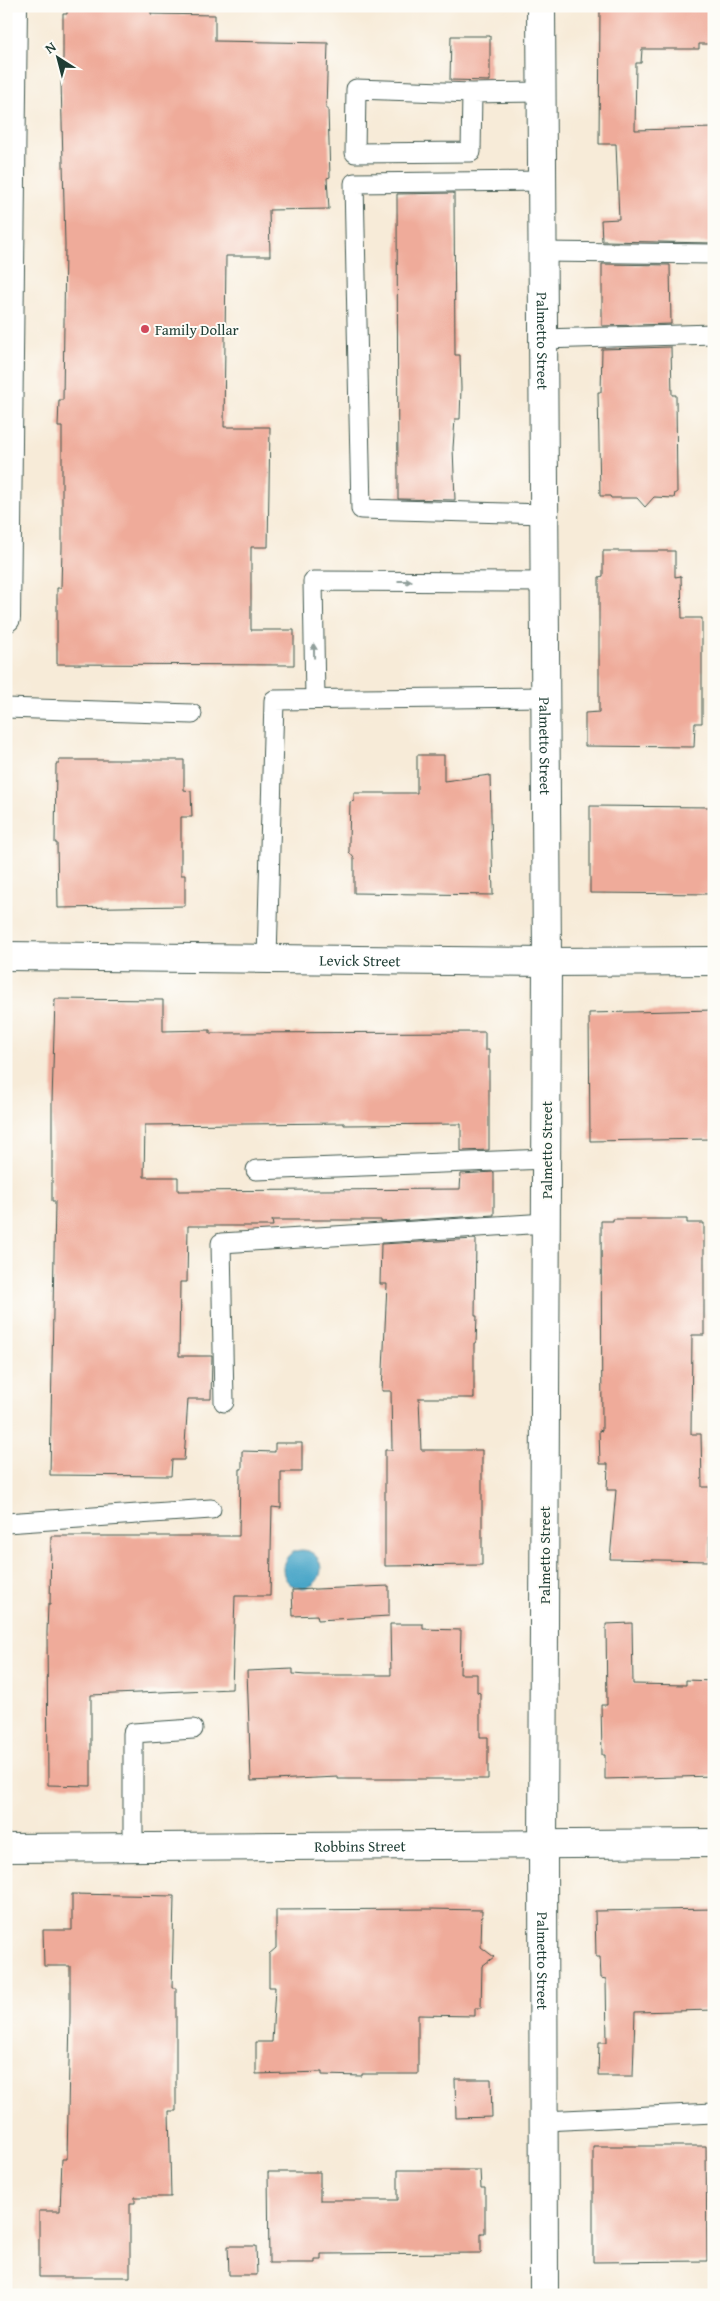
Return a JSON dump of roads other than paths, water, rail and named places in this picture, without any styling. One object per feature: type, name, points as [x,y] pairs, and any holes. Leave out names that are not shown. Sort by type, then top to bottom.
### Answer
[{"type":"street","points":[[6,618],[8,187],[13,6]]},
{"type":"street","name":"Palmetto Street","points":[[541,6],[547,962],[543,1844],[544,2295]]},
{"type":"street","name":"Levick Street","points":[[6,956],[547,962],[714,960]]},
{"type":"street","name":"Robbins Street","points":[[6,1848],[714,1844]]},
{"type":"lane","points":[[472,93],[471,152],[355,153],[356,89],[472,93],[542,92]]},
{"type":"lane","points":[[542,181],[354,184],[361,509],[544,514]]},
{"type":"lane","points":[[542,252],[714,254]]},
{"type":"lane","points":[[543,339],[714,334]]},
{"type":"lane","points":[[314,699],[313,581],[544,582]]},
{"type":"lane","points":[[267,959],[274,700],[545,697]]},
{"type":"lane","points":[[6,708],[192,714]]},
{"type":"lane","points":[[256,1170],[546,1159]]},
{"type":"lane","points":[[224,1402],[221,1243],[546,1223]]},
{"type":"lane","points":[[6,1523],[211,1509]]},
{"type":"lane","points":[[133,1847],[133,1733],[194,1729]]},
{"type":"lane","points":[[543,2122],[714,2113]]},
{"type":"water","points":[[302,1550],[309,1551],[315,1556],[320,1562],[320,1576],[315,1582],[309,1587],[302,1588],[295,1587],[289,1582],[284,1576],[283,1569],[284,1562],[289,1556],[295,1551]]},
{"type":"place","name":"Family Dollar","points":[[145,329]]}]
